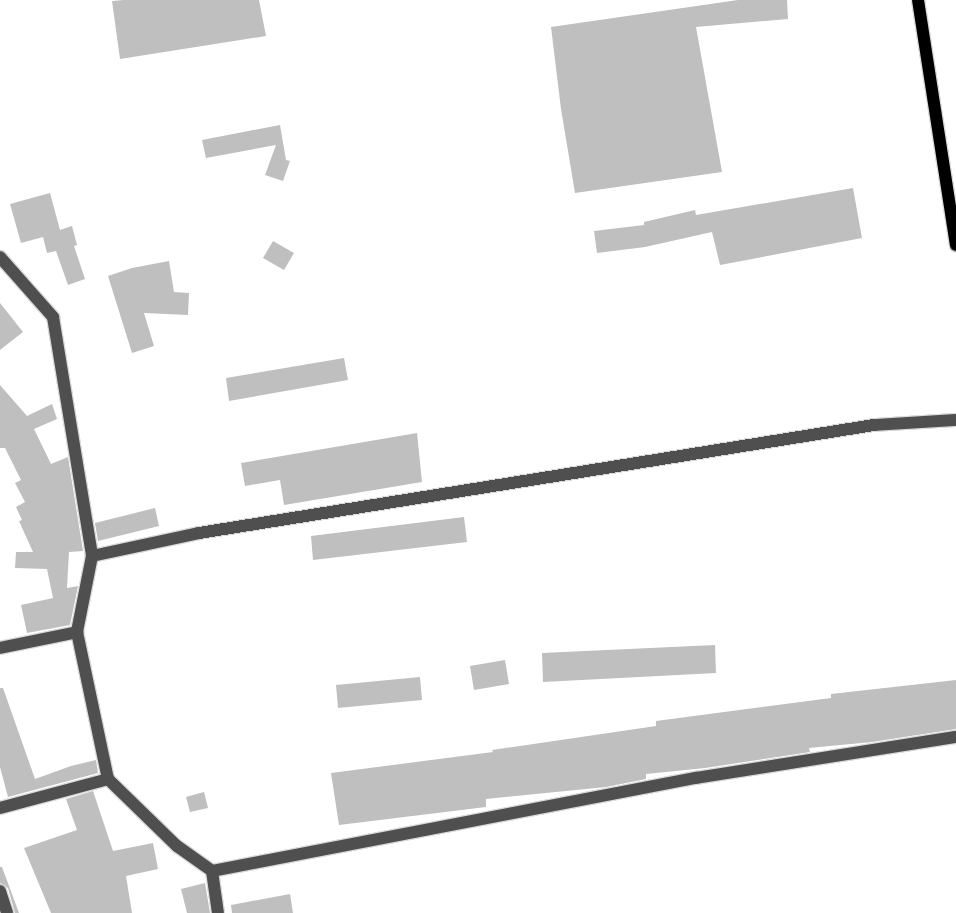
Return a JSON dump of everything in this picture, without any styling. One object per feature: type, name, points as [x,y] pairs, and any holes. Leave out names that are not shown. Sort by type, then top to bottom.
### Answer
[{"type":"main road","points":[[918,0],[956,245]]},
{"type":"street","points":[[0,257],[53,317],[92,556],[77,632],[108,779],[176,846],[212,871],[696,778],[956,737]]},
{"type":"street","points":[[92,556],[200,532],[864,427],[956,420]]},
{"type":"street","points":[[0,648],[77,632]]},
{"type":"street","points":[[0,808],[108,779]]},
{"type":"street","points":[[212,871],[218,913]]},
{"type":"street","points":[[0,891],[7,913]]},
{"type":"building","points":[[259,0],[266,36],[120,59],[112,1]]},
{"type":"building","points":[[738,0],[787,0],[788,19],[696,27],[722,172],[575,193],[561,109],[551,27]]},
{"type":"building","points":[[280,125],[286,160],[290,161],[283,181],[265,175],[276,145],[206,158],[202,140]]},
{"type":"building","points":[[853,188],[862,238],[720,265],[712,232],[645,247],[597,253],[594,231],[644,225],[644,222],[695,210],[696,215]]},
{"type":"building","points":[[50,193],[60,230],[72,226],[77,245],[74,246],[85,279],[68,285],[56,251],[47,253],[43,237],[21,243],[10,204]]},
{"type":"building","points":[[273,241],[294,253],[284,270],[263,258]]},
{"type":"building","points":[[169,261],[174,292],[189,293],[188,315],[144,313],[154,346],[132,353],[108,276],[132,268]]},
{"type":"building","points":[[0,303],[23,332],[0,350]]},
{"type":"building","points":[[344,358],[348,380],[229,401],[226,378]]},
{"type":"building","points":[[0,385],[27,416],[52,404],[57,419],[34,429],[51,464],[68,457],[83,551],[69,552],[67,588],[78,586],[70,625],[27,633],[21,605],[53,598],[47,569],[15,568],[16,552],[33,552],[19,521],[22,520],[16,507],[25,502],[15,483],[21,480],[5,448],[0,448]]},
{"type":"building","points":[[417,433],[422,482],[284,505],[280,480],[245,486],[241,463]]},
{"type":"building","points":[[155,508],[159,526],[98,541],[95,523]]},
{"type":"building","points":[[464,517],[467,542],[313,560],[311,536]]},
{"type":"building","points":[[715,645],[716,673],[543,682],[542,653]]},
{"type":"building","points":[[505,660],[509,684],[474,690],[470,666]]},
{"type":"building","points":[[420,677],[422,700],[338,708],[336,685]]},
{"type":"building","points":[[956,680],[956,729],[872,742],[809,748],[810,752],[705,768],[646,774],[646,779],[606,787],[486,799],[486,807],[339,825],[331,773],[493,752],[492,750],[656,726],[656,721],[831,698],[831,694]]},
{"type":"building","points":[[0,688],[3,688],[35,779],[71,766],[96,760],[98,773],[8,797],[0,767]]},
{"type":"building","points":[[93,791],[113,851],[153,843],[158,869],[126,876],[132,913],[51,913],[24,848],[77,830],[66,799]]},
{"type":"building","points":[[204,792],[208,808],[190,812],[186,797]]},
{"type":"building","points":[[0,867],[2,867],[19,913],[15,913],[8,888],[0,883]]},
{"type":"building","points":[[205,883],[210,913],[187,913],[181,889]]},
{"type":"building","points":[[290,894],[293,913],[232,913],[231,905]]}]
